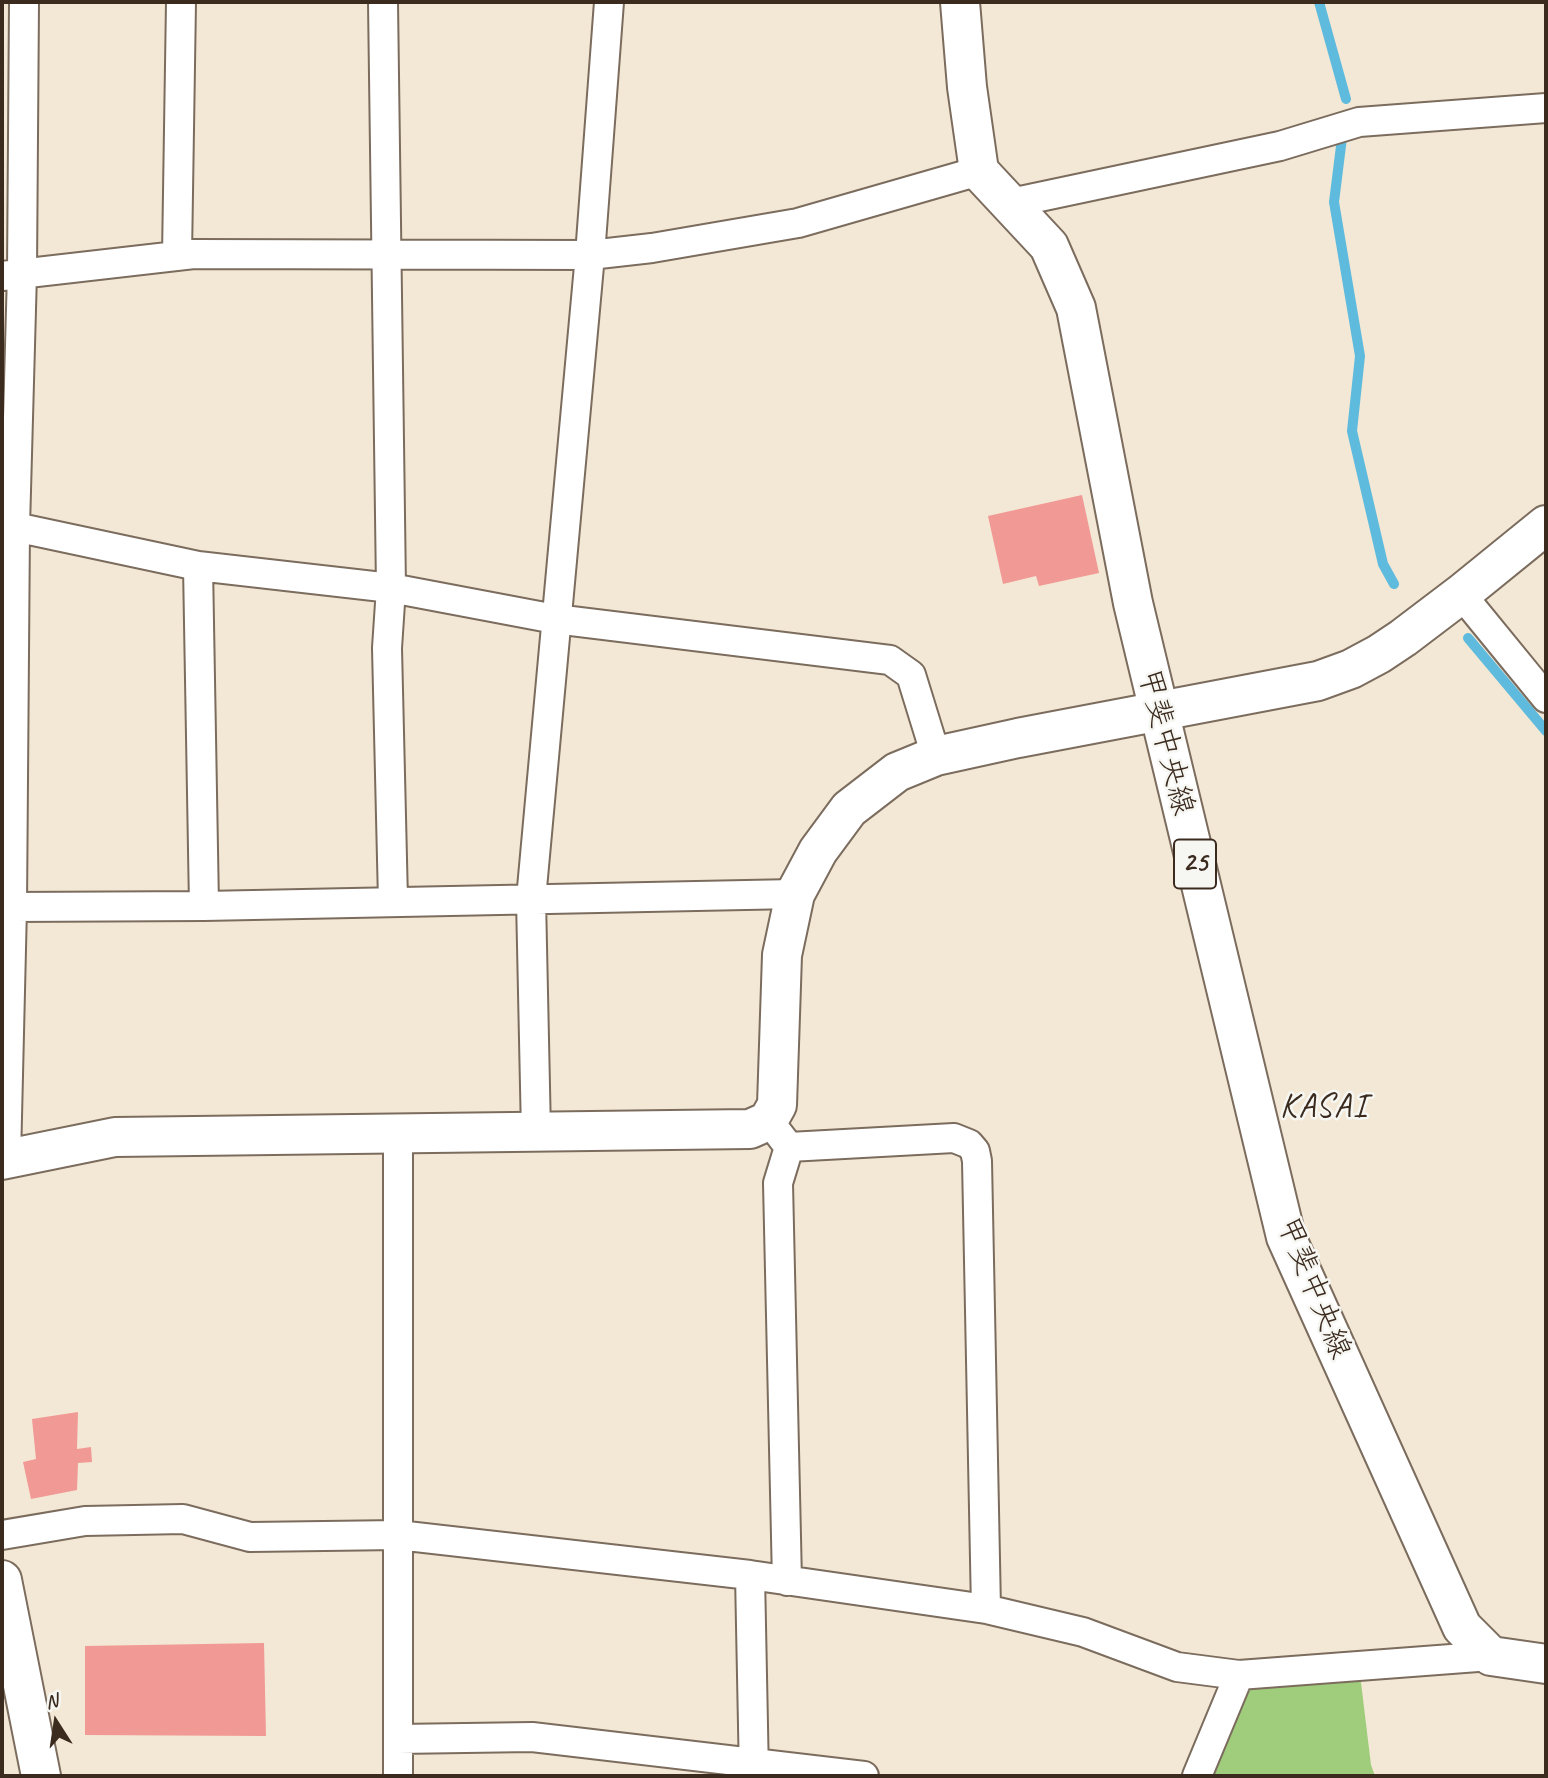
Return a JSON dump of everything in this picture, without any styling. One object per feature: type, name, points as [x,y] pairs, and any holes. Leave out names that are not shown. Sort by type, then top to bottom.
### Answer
[{"type":"main road","points":[[960,2],[967,87],[979,171]]},
{"type":"main road","name":"甲斐中央線","points":[[979,171],[1049,246],[1076,308],[1133,603],[1157,711],[1286,1237],[1457,1617],[1462,1627],[1491,1657]]},
{"type":"main road","points":[[4,1160],[115,1137],[750,1129],[779,1134],[777,1105],[782,955],[795,894],[818,851],[849,809],[897,772],[936,756],[1318,681],[1351,669],[1387,649],[1461,594],[1546,525]]},
{"type":"main road","points":[[2,1580],[41,1776]]},
{"type":"main road","points":[[1491,1657],[1546,1664]]},
{"type":"street","points":[[4,1160],[12,907],[15,527],[10,275],[24,2]]},
{"type":"street","points":[[177,256],[181,2]]},
{"type":"street","points":[[383,2],[391,588],[387,648],[393,901]]},
{"type":"street","points":[[536,1133],[531,899],[590,256],[609,2]]},
{"type":"street","points":[[1010,203],[1280,146],[1359,122],[1546,108]]},
{"type":"street","points":[[10,275],[194,254],[590,256],[798,223],[979,171]]},
{"type":"street","points":[[15,527],[198,566],[391,588],[555,619],[890,660],[911,675],[936,756]]},
{"type":"street","points":[[198,566],[204,906]]},
{"type":"street","points":[[1461,594],[1546,698]]},
{"type":"street","points":[[12,907],[204,906],[795,894]]},
{"type":"street","points":[[398,1134],[398,1776]]},
{"type":"street","points":[[788,1581],[779,1134],[954,1138],[969,1144],[975,1151],[978,1175],[986,1609]]},
{"type":"street","points":[[2,1535],[85,1521],[183,1520],[250,1537],[398,1535],[750,1575],[986,1609],[1083,1632],[1177,1667],[1239,1675],[1491,1657]]},
{"type":"street","points":[[750,1575],[753,1770]]},
{"type":"street","points":[[1197,1776],[1239,1675]]},
{"type":"street","points":[[398,1739],[532,1737],[753,1770],[864,1776]]},
{"type":"green space","points":[[1359,1666],[1371,1765],[1375,1776],[1197,1776],[1239,1675]]},
{"type":"building","points":[[1082,495],[1099,573],[1039,586],[1036,576],[1003,584],[988,516]]},
{"type":"building","points":[[78,1412],[77,1449],[91,1447],[92,1462],[78,1463],[77,1490],[31,1499],[23,1462],[36,1459],[32,1419]]},
{"type":"building","points":[[264,1643],[266,1736],[85,1735],[85,1646]]},
{"type":"waterway","points":[[1319,2],[1346,99]]},
{"type":"waterway","points":[[1342,138],[1334,202],[1360,356],[1352,431],[1383,564],[1394,584]]},
{"type":"waterway","points":[[1468,638],[1546,731]]},
{"type":"district","name":"KASAI","points":[[1324,1107]]}]
